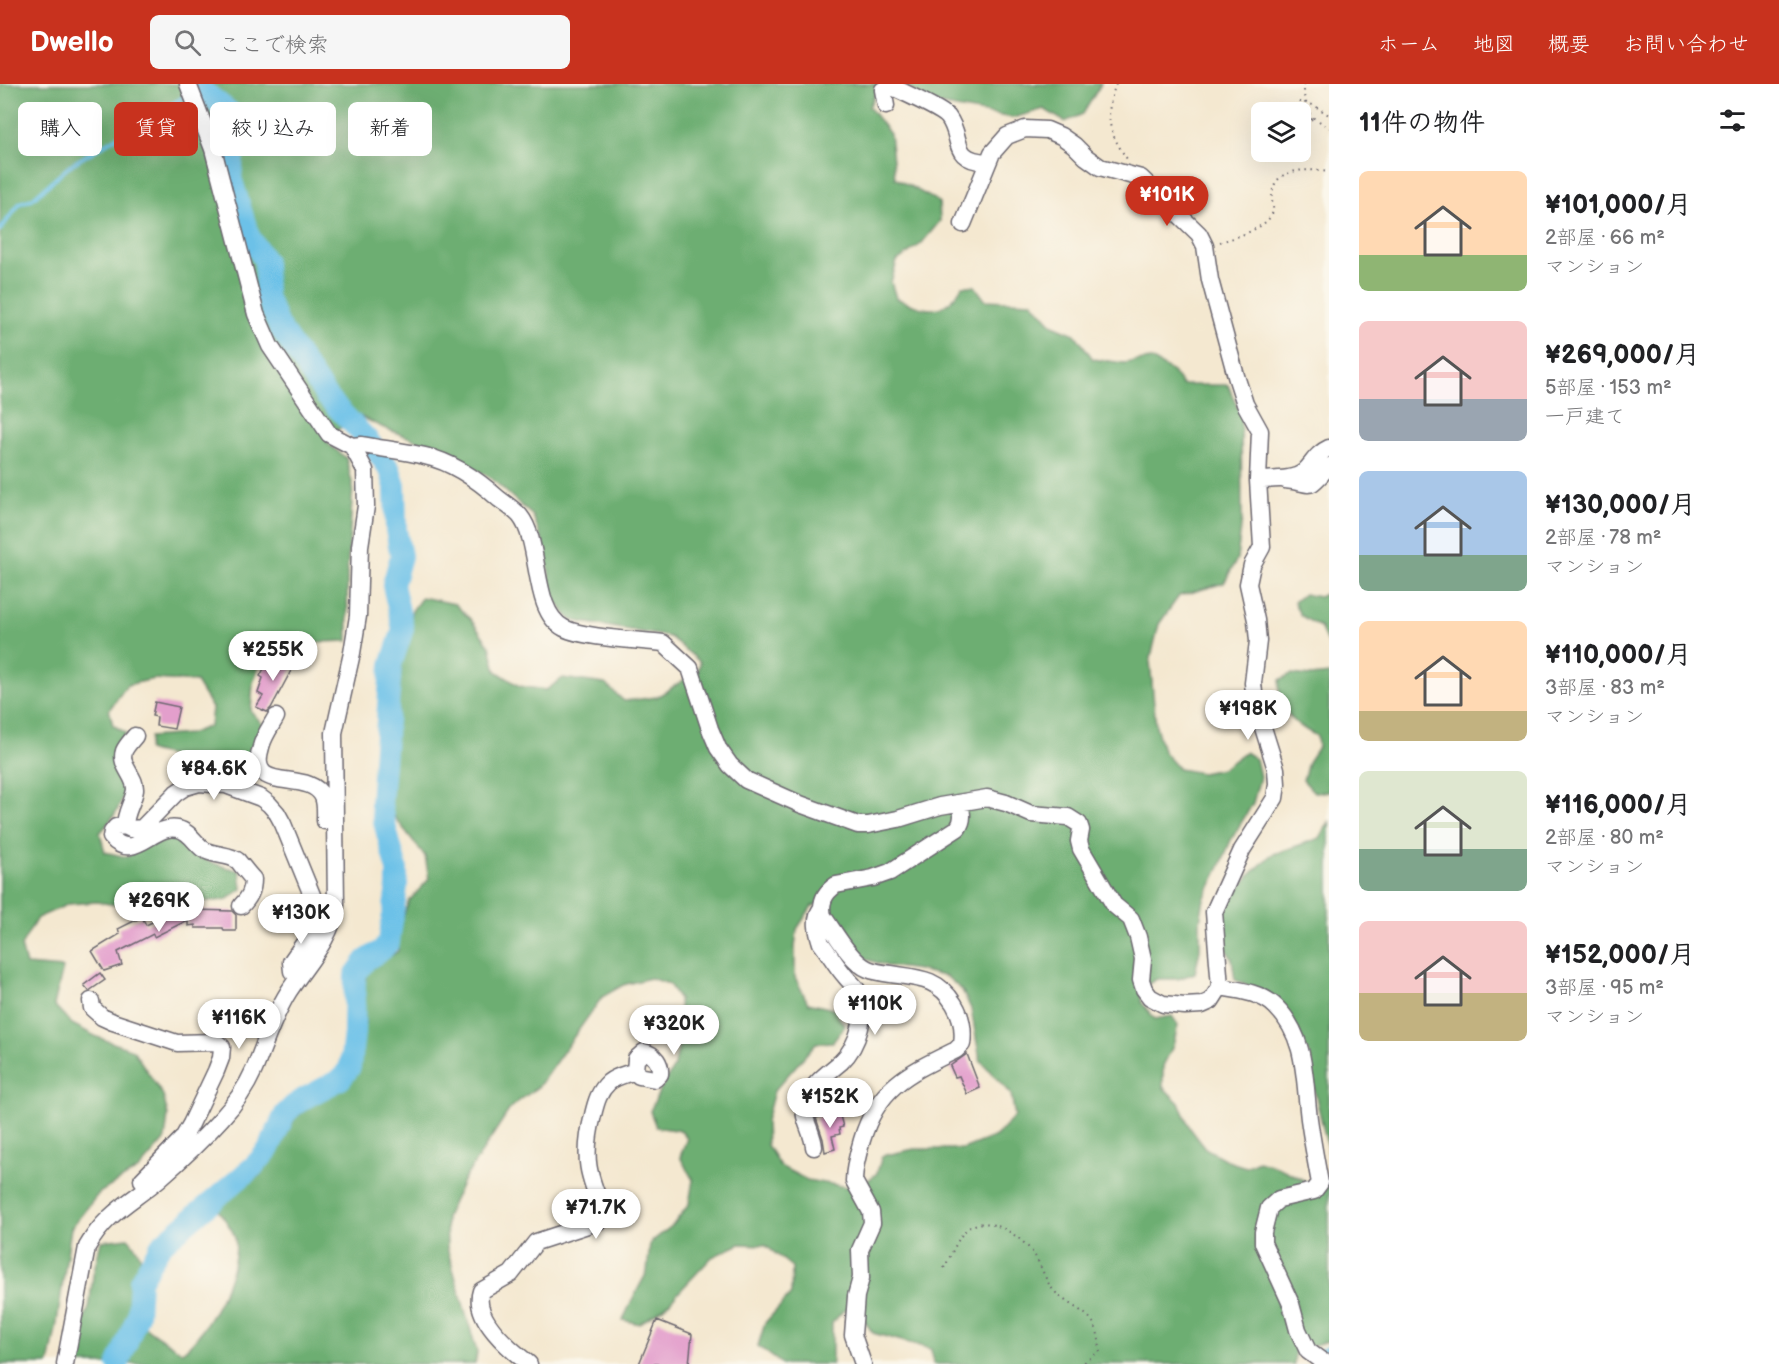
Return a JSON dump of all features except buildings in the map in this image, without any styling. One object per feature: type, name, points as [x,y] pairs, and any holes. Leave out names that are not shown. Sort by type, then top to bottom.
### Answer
[{"type":"street","points":[[188,84],[213,149],[256,314],[270,346],[329,434],[352,446],[362,445],[441,461],[492,493],[513,510],[520,516],[530,535],[540,590],[550,615],[563,628],[584,634],[663,643],[669,647],[690,668],[718,748],[730,765],[746,780],[800,804],[858,825],[898,819],[940,806],[987,798],[1031,814],[1068,817],[1075,820],[1081,830],[1079,841],[1081,849],[1114,905],[1131,919],[1143,959],[1141,980],[1150,998],[1163,1004],[1202,1005],[1212,1001],[1220,987],[1214,912],[1242,850],[1275,798],[1277,784],[1276,769],[1255,702],[1253,683],[1258,641],[1248,584],[1252,565],[1262,547],[1258,480],[1260,431],[1245,405],[1236,376],[1210,280],[1205,246],[1199,234],[1149,184],[1137,176],[1100,167],[1061,136],[1041,130],[1025,129],[1007,136],[999,143],[987,162],[963,224]]},
{"type":"street","points":[[886,106],[882,90],[890,86],[941,111],[950,120],[964,155],[969,160],[987,162]]},
{"type":"street","points":[[65,1364],[87,1247],[103,1223],[175,1165],[240,1097],[276,1015],[333,924],[336,905],[334,733],[358,616],[360,546],[366,506],[365,470],[352,446]]},
{"type":"street","points":[[1258,480],[1300,474],[1316,457],[1329,448]]},
{"type":"street","points":[[1275,478],[1311,484],[1329,466]]},
{"type":"street","points":[[276,717],[261,746],[259,761],[261,770],[268,777],[299,781],[314,786],[323,797],[325,831],[335,839]]},
{"type":"street","points":[[125,826],[125,816],[135,793],[135,783],[123,760],[124,750],[135,736]]},
{"type":"street","points":[[241,906],[253,889],[253,879],[236,860],[203,849],[186,833],[178,829],[161,831],[134,846],[120,846],[111,837],[112,832],[116,827],[142,828],[176,793],[185,787],[200,783],[226,785],[261,798],[269,804],[278,813],[314,900],[314,928],[291,962],[292,970],[300,975]]},
{"type":"street","points":[[814,1147],[805,1116],[806,1098],[818,1082],[847,1054],[857,1037],[861,1022],[861,1001],[857,991],[821,943],[817,915],[826,894],[836,885],[873,878],[890,872],[958,828],[962,819],[960,803]]},
{"type":"street","points":[[821,909],[823,916],[849,952],[866,969],[937,984],[958,1009],[962,1023],[962,1044],[956,1050],[901,1080],[877,1103],[859,1149],[854,1181],[869,1206],[872,1223],[860,1250],[861,1278],[856,1296],[853,1335],[863,1364]]},
{"type":"street","points":[[1220,987],[1259,996],[1275,1005],[1294,1030],[1304,1061],[1309,1120],[1320,1183],[1314,1191],[1279,1199],[1269,1208],[1263,1232],[1266,1253],[1291,1304],[1306,1357],[1329,1363]]},
{"type":"street","points":[[90,1001],[92,1008],[112,1022],[177,1043],[216,1042],[222,1047],[216,1071],[183,1138],[142,1180],[149,1186]]},
{"type":"street","points":[[529,1364],[510,1349],[485,1317],[479,1297],[481,1291],[511,1274],[536,1242],[597,1222],[605,1215],[589,1170],[586,1151],[589,1130],[597,1098],[603,1088],[611,1080],[635,1071]]},
{"type":"path","points":[[1116,84],[1109,102],[1108,122],[1114,140],[1137,176]]},
{"type":"path","points":[[1304,84],[1305,102]]},
{"type":"path","points":[[1311,105],[1329,115]]},
{"type":"path","points":[[1311,116],[1329,128]]},
{"type":"path","points":[[1311,118],[1318,121]]},
{"type":"path","points":[[1205,246],[1238,237],[1268,219],[1273,211],[1272,194],[1280,180],[1288,173],[1302,169],[1329,172]]},
{"type":"path","points":[[945,1268],[965,1231],[978,1224],[1003,1227],[1015,1234],[1035,1256],[1054,1291],[1081,1310],[1097,1327],[1100,1350],[1082,1364]]},
{"type":"green space","points":[[0,84],[880,84],[869,107],[890,134],[895,178],[939,202],[940,221],[921,244],[897,261],[891,282],[896,298],[916,306],[933,309],[948,303],[962,286],[975,286],[985,300],[1032,302],[1053,325],[1075,334],[1093,359],[1124,363],[1151,359],[1173,372],[1182,385],[1228,385],[1241,416],[1242,519],[1237,559],[1224,583],[1179,596],[1159,624],[1150,661],[1156,726],[1163,751],[1179,769],[1202,773],[1222,769],[1245,752],[1256,759],[1260,777],[1253,803],[1231,840],[1204,899],[1200,921],[1200,950],[1195,973],[1178,979],[1157,979],[1139,989],[1142,1003],[1155,1019],[1172,1016],[1178,1025],[1173,1046],[1163,1066],[1163,1087],[1179,1103],[1190,1128],[1205,1148],[1230,1162],[1246,1167],[1258,1161],[1276,1166],[1323,1190],[1329,1176],[1329,1341],[1295,1350],[1294,1364],[933,1364],[931,1349],[873,1333],[861,1316],[844,1310],[832,1323],[832,1364],[782,1364],[758,1346],[765,1323],[791,1294],[792,1267],[765,1245],[740,1244],[712,1257],[665,1307],[639,1324],[623,1320],[647,1272],[650,1243],[673,1225],[689,1204],[693,1180],[680,1157],[687,1138],[681,1131],[656,1127],[650,1111],[674,1067],[681,1036],[679,999],[669,984],[650,978],[623,985],[602,997],[539,1086],[511,1107],[463,1181],[446,1217],[447,1248],[477,1352],[475,1364],[73,1364],[76,1337],[89,1308],[93,1275],[101,1241],[128,1238],[137,1248],[141,1266],[133,1300],[134,1311],[141,1323],[182,1352],[192,1343],[202,1331],[220,1300],[233,1266],[234,1234],[216,1207],[260,1175],[277,1153],[295,1118],[315,1103],[345,1086],[354,1067],[365,1022],[362,990],[369,970],[398,951],[399,928],[409,901],[429,879],[425,856],[386,806],[394,755],[402,657],[410,630],[411,612],[422,597],[455,604],[471,620],[490,646],[496,671],[519,686],[546,690],[563,678],[605,684],[624,701],[657,697],[698,671],[700,662],[670,637],[571,620],[552,597],[546,551],[533,516],[491,478],[442,450],[384,428],[353,413],[327,443],[346,458],[353,486],[347,575],[348,641],[319,642],[307,651],[278,649],[262,658],[253,683],[251,711],[264,726],[253,748],[250,773],[227,771],[148,750],[150,737],[189,734],[210,726],[212,708],[196,682],[154,679],[127,685],[109,710],[113,725],[126,733],[114,752],[114,766],[120,774],[124,792],[118,809],[100,833],[105,852],[127,857],[141,849],[173,838],[204,859],[240,871],[242,889],[226,900],[129,907],[97,902],[69,904],[37,918],[21,946],[26,965],[63,968],[54,1005],[72,1024],[97,1037],[133,1050],[163,1095],[168,1116],[165,1139],[139,1169],[99,1193],[71,1228],[49,1364],[0,1364]],"holes":[[[831,902],[832,914],[866,959],[887,966],[919,970],[947,977],[962,990],[971,1009],[980,1060],[1011,1094],[1015,1116],[996,1136],[963,1149],[914,1149],[882,1156],[877,1173],[866,1182],[847,1187],[807,1180],[780,1166],[767,1145],[766,1121],[774,1091],[816,1043],[833,1042],[845,1026],[833,1009],[808,1003],[795,977],[797,929],[812,906]]]},
{"type":"green space","points":[[904,84],[1101,84],[1083,114],[1065,122],[1044,109],[1013,118],[928,102]]},
{"type":"green space","points":[[1329,592],[1329,646],[1320,627],[1300,615],[1294,602],[1304,594],[1319,597]]},
{"type":"green space","points":[[1291,674],[1311,676],[1329,674],[1329,792],[1314,792],[1303,780],[1308,762],[1318,747],[1317,736],[1294,721],[1283,707],[1279,690],[1280,680]]},
{"type":"green space","points":[[1329,822],[1329,1154],[1313,1084],[1311,1059],[1297,1028],[1246,984],[1235,980],[1232,959],[1221,941],[1220,921],[1232,898],[1250,875],[1271,855],[1320,838]]},
{"type":"waterway","points":[[118,1364],[138,1315],[140,1281],[161,1245],[254,1166],[268,1150],[285,1114],[293,1106],[341,1079],[350,1067],[354,1033],[355,975],[366,960],[382,950],[389,942],[397,886],[397,870],[381,804],[391,665],[403,629],[393,585],[401,556],[396,530],[395,486],[390,470],[368,440],[326,396],[278,325],[266,296],[265,261],[249,236],[231,178],[236,117],[199,88],[199,84]]},
{"type":"waterway","points":[[0,230],[20,203],[32,199],[72,164],[187,95]]},
{"type":"waterway","points":[[1322,1349],[1329,1347]]}]
